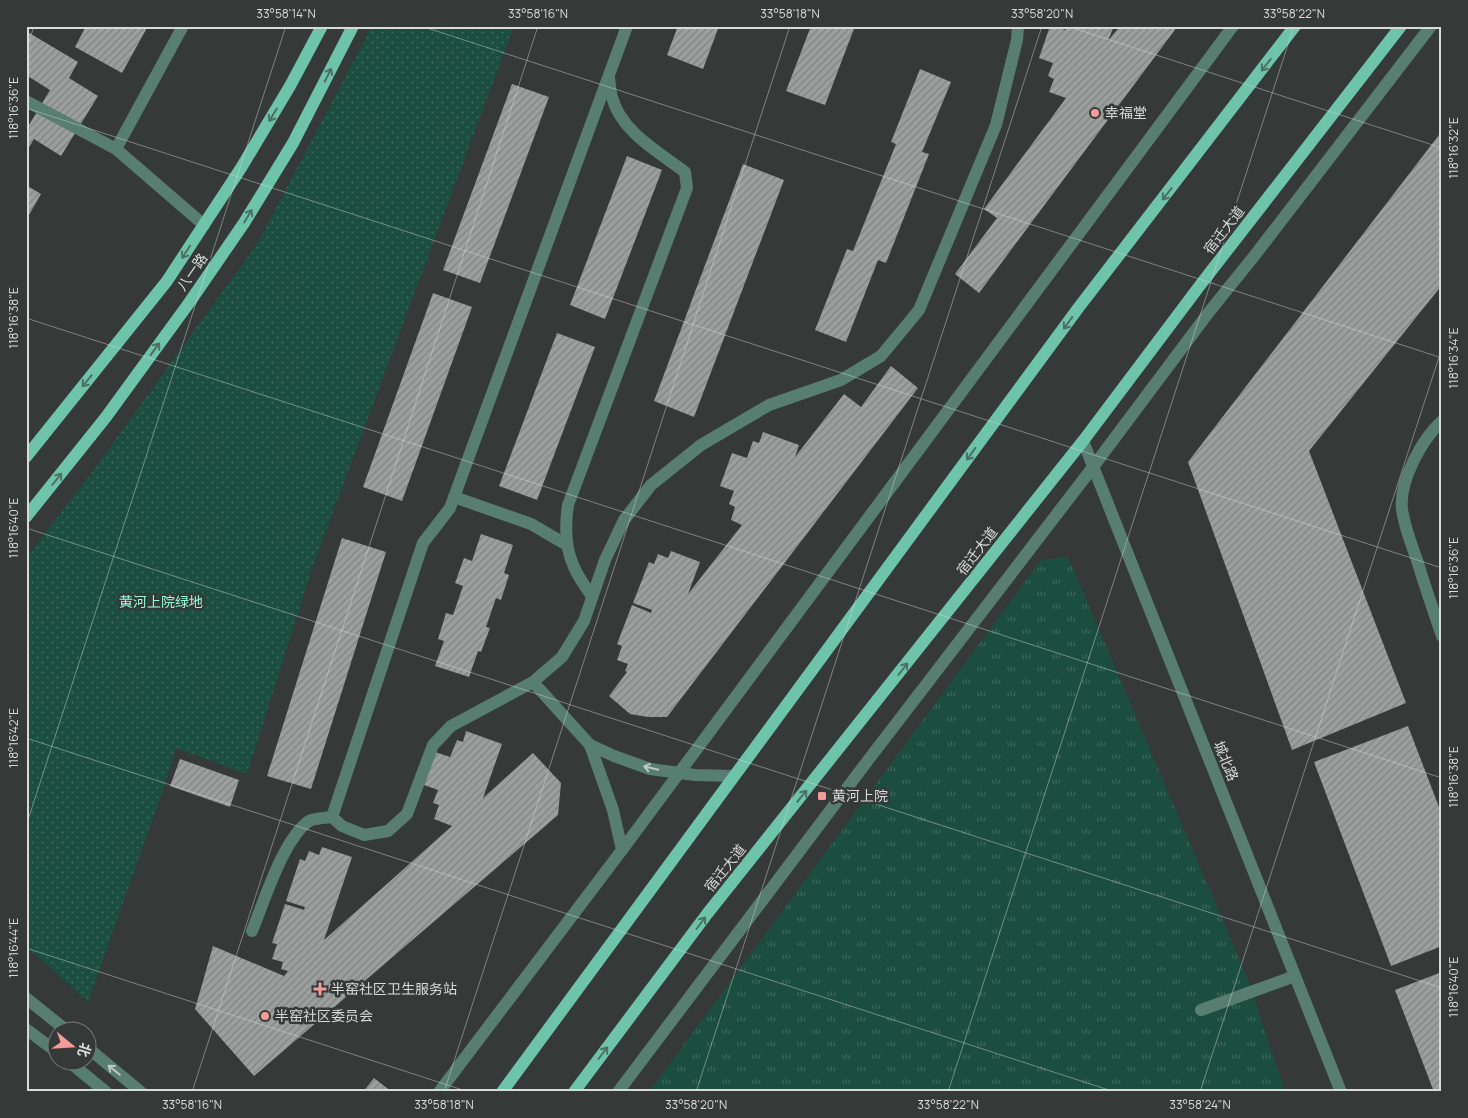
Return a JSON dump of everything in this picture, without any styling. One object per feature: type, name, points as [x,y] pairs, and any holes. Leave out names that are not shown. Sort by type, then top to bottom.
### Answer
[{"type":"main road","name":"八一路","points":[[26,457],[167,281],[241,168],[290,86],[322,26]]},
{"type":"main road","name":"八一路","points":[[26,516],[106,417],[189,303],[244,223],[293,143],[353,26]]},
{"type":"main road","points":[[502,1092],[1079,307],[1295,26]]},
{"type":"main road","name":"宿迁大道","points":[[574,1092],[708,914],[1083,441],[1401,26]]},
{"type":"street","points":[[116,149],[183,26]]},
{"type":"street","points":[[332,817],[423,543],[450,508],[627,26]]},
{"type":"street","points":[[252,931],[281,858],[296,835],[310,820],[332,817],[342,826],[364,835],[388,831],[407,814],[434,745],[451,726],[533,682],[562,657],[584,621],[605,560],[624,520],[651,485],[700,445],[769,405],[840,380],[881,356],[919,310],[996,125],[1017,40],[1018,26]]},
{"type":"street","points":[[439,1092],[622,850],[1233,26]]},
{"type":"street","points":[[618,1092],[875,751],[1094,467],[1209,312],[1431,26]]},
{"type":"street","points":[[592,597],[573,566],[567,545],[566,523],[568,505],[686,188],[685,172],[646,143],[628,126],[612,99],[609,76]]},
{"type":"street","points":[[26,101],[116,149],[204,225]]},
{"type":"street","points":[[1442,421],[1422,444],[1413,462],[1406,483],[1402,508],[1406,527],[1442,636]]},
{"type":"street","name":"城北路","points":[[1083,441],[1341,1092]]},
{"type":"street","points":[[454,497],[531,524],[567,545]]},
{"type":"street","points":[[533,682],[590,745],[650,769],[695,775],[734,776]]},
{"type":"street","points":[[590,745],[612,810],[622,850]]},
{"type":"street","points":[[1201,1010],[1295,976]]},
{"type":"street","points":[[26,998],[54,1020]]},
{"type":"street","points":[[26,1029],[48,1046]]},
{"type":"street","points":[[98,1056],[141,1092]]},
{"type":"street","points":[[79,1070],[106,1092]]},
{"type":"green space","name":"黄河上院绿地","points":[[372,26],[514,26],[314,563],[247,774],[176,748],[88,1002],[26,946],[26,558],[92,472],[257,244]]},
{"type":"green space","points":[[1068,557],[1249,982],[1285,1092],[649,1092],[1041,560]]},
{"type":"building","points":[[86,26],[148,26],[122,73],[75,47]]},
{"type":"building","points":[[678,26],[719,26],[703,69],[667,55]]},
{"type":"building","points":[[811,26],[855,26],[825,105],[786,91]]},
{"type":"building","points":[[1050,26],[1065,30],[1067,26],[1114,26],[1108,41],[1120,26],[1177,27],[979,293],[955,274],[997,218],[984,209],[1066,98],[1049,92],[1054,79],[1048,76],[1053,63],[1039,58]]},
{"type":"building","points":[[26,31],[78,62],[69,78],[98,96],[61,156],[34,139],[26,152],[26,123],[29,125],[50,90],[26,75]]},
{"type":"building","points":[[920,69],[951,82],[922,152],[929,154],[886,263],[878,260],[846,342],[815,330],[847,249],[853,251],[896,144],[891,142]]},
{"type":"building","points":[[512,84],[549,97],[480,283],[443,270]]},
{"type":"building","points":[[1442,131],[1442,285],[1309,451],[1406,703],[1292,750],[1188,462]]},
{"type":"building","points":[[627,156],[662,170],[605,319],[570,305]]},
{"type":"building","points":[[743,164],[784,180],[694,417],[654,401]]},
{"type":"building","points":[[26,185],[41,194],[26,220]]},
{"type":"building","points":[[433,293],[472,307],[402,501],[363,487]]},
{"type":"building","points":[[557,333],[595,347],[537,500],[499,486]]},
{"type":"building","points":[[891,366],[918,388],[667,717],[648,717],[630,714],[609,696],[627,672],[625,671],[628,664],[617,660],[622,646],[617,644],[632,605],[651,613],[652,610],[633,603],[649,562],[654,564],[658,554],[668,558],[671,551],[700,562],[688,594],[742,525],[731,520],[735,507],[729,504],[734,491],[720,486],[732,453],[747,458],[753,441],[759,443],[763,432],[799,445],[795,457],[844,394],[861,407]]},
{"type":"building","points":[[481,534],[513,545],[504,573],[509,575],[501,600],[496,598],[486,627],[490,628],[481,652],[478,651],[469,677],[435,666],[444,641],[438,639],[446,613],[453,615],[463,586],[455,583],[464,558],[472,561]]},
{"type":"building","points":[[342,538],[386,552],[311,789],[267,776]]},
{"type":"building","points":[[1408,726],[1442,815],[1442,946],[1391,966],[1314,762]]},
{"type":"building","points":[[466,731],[502,744],[483,798],[533,753],[561,783],[558,815],[254,1076],[195,1009],[213,946],[284,976],[288,971],[281,969],[283,962],[272,959],[277,944],[272,943],[285,904],[304,910],[305,907],[286,901],[300,859],[305,861],[309,851],[319,855],[322,847],[352,857],[324,940],[452,826],[434,819],[439,805],[433,803],[438,790],[424,785],[435,752],[450,757],[457,740],[463,742]]},
{"type":"building","points":[[180,759],[239,780],[230,807],[170,786]]},
{"type":"building","points":[[1442,972],[1442,1092],[1434,1092],[1395,990]]},
{"type":"building","points":[[374,1078],[392,1092],[363,1092]]},
{"type":"place","name":"幸福堂","points":[[1095,113]]},
{"type":"place","name":"黄河上院","points":[[822,796]]},
{"type":"place","name":"半窑社区卫生服务站","points":[[320,989]]},
{"type":"place","name":"半窑社区委员会","points":[[265,1016]]}]
